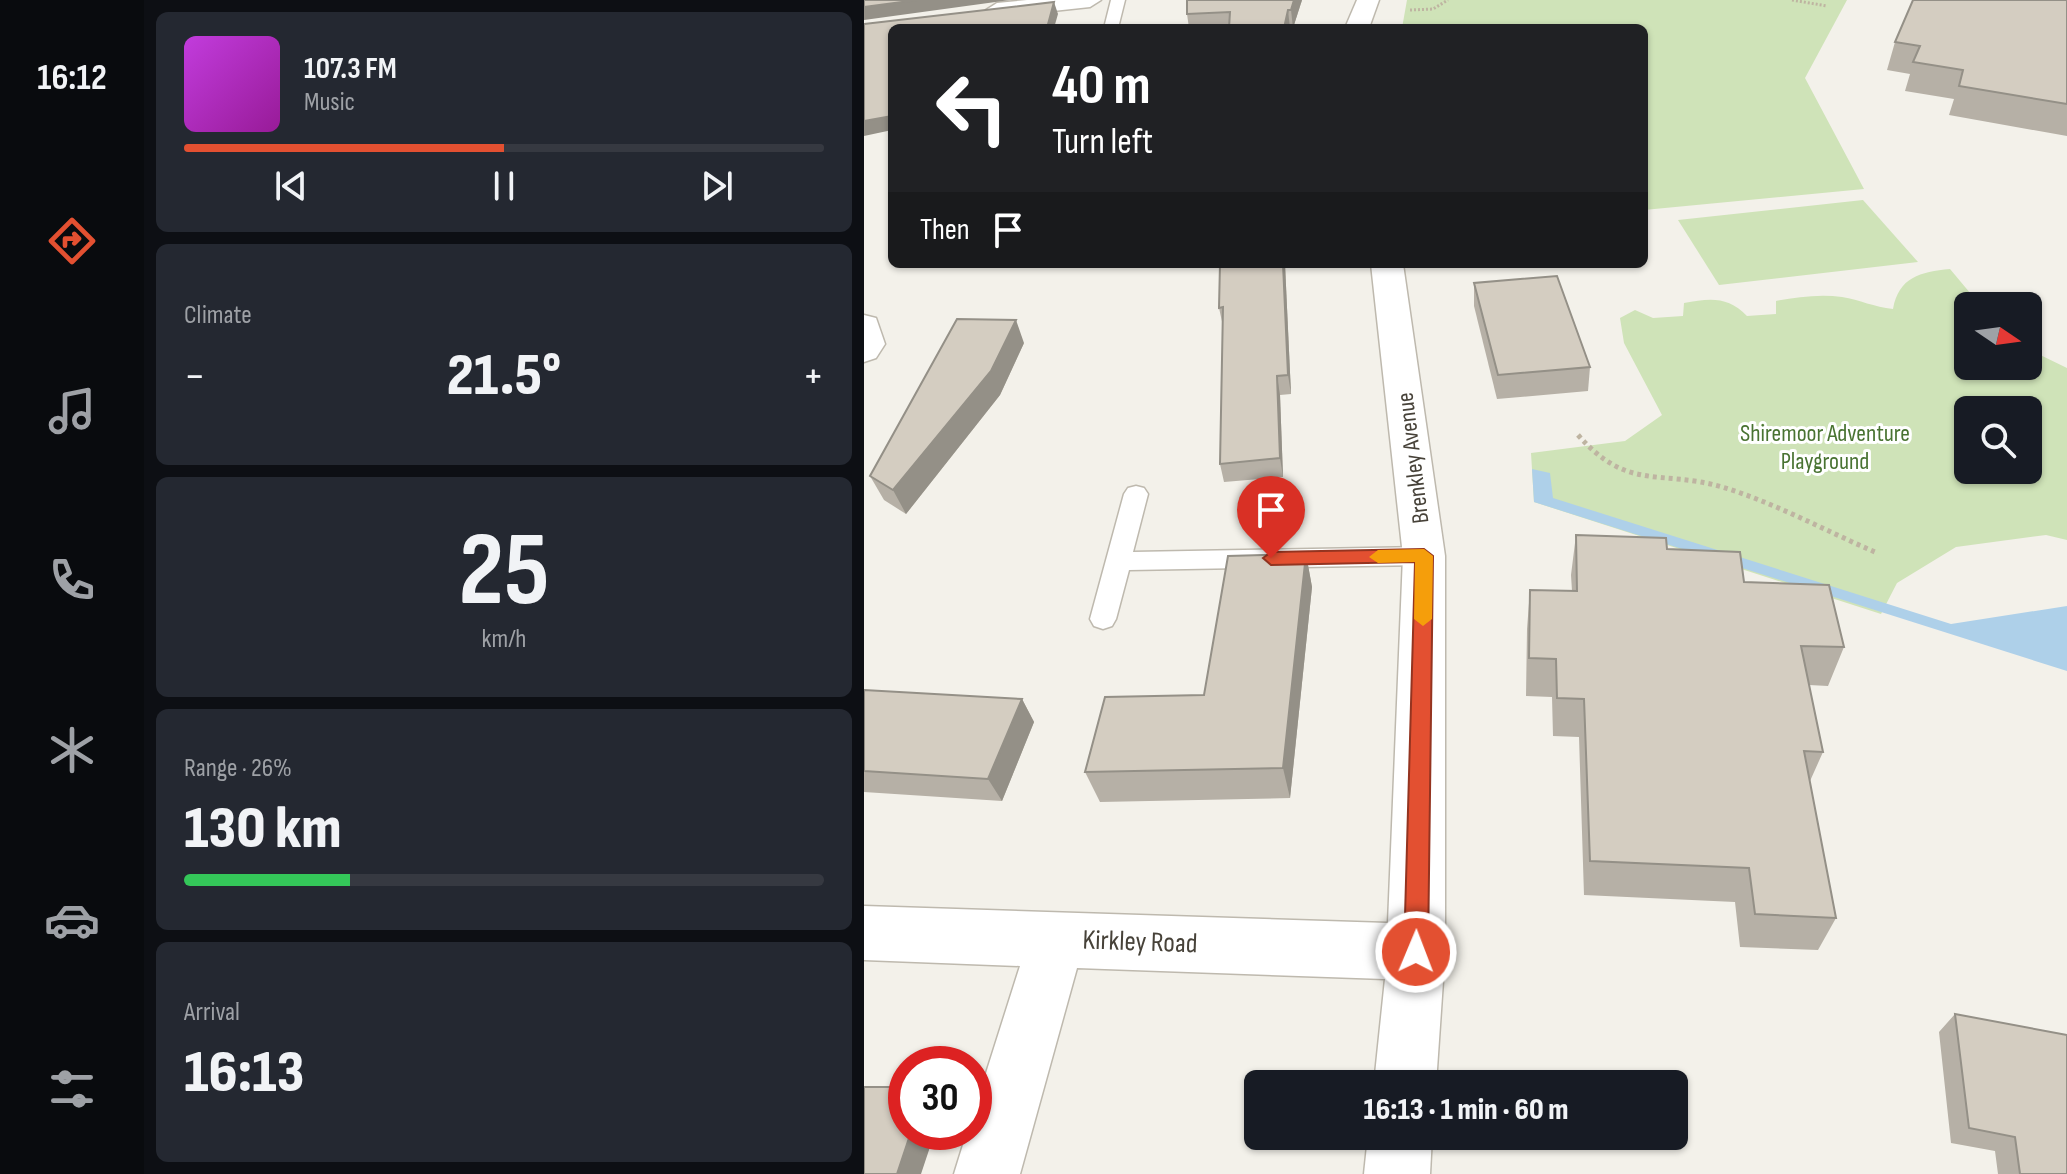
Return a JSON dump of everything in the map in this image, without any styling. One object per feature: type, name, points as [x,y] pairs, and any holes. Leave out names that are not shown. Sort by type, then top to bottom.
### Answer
[{"type":"street","points":[[971,13],[1090,0]]},
{"type":"street","points":[[1359,24],[1368,0]]},
{"type":"street","name":"Brenkley Avenue","points":[[1388,268],[1424,556],[1416,952],[1406,1070]]},
{"type":"street","points":[[864,325],[867,344],[864,351]]},
{"type":"street","name":"Kirkley Road","points":[[864,933],[1416,952]]},
{"type":"street","points":[[987,1174],[1057,939]]},
{"type":"street","points":[[1397,1174],[1399,1150]]},
{"type":"lane","points":[[1112,24],[1118,0]]},
{"type":"lane","points":[[1103,619],[1136,494]]},
{"type":"lane","points":[[1118,561],[1424,556]]},
{"type":"path","points":[[1792,0],[1827,6]]},
{"type":"path","points":[[1578,435],[1598,458],[1627,473],[1722,487],[1875,552]]},
{"type":"green space","points":[[1407,0],[1847,0],[1805,78],[1864,189],[1648,210],[1648,24],[1403,24]]},
{"type":"green space","points":[[1863,200],[1918,262],[1719,285],[1678,220]]},
{"type":"green space","name":"Shiremoor Adventure Playground","points":[[1950,269],[1969,292],[1954,292],[1954,380],[2042,380],[2042,356],[2067,368],[2067,540],[2046,535],[1956,547],[1897,583],[1881,614],[1534,502],[1531,453],[1625,441],[1662,415],[1624,343],[1620,318],[1635,310],[1653,318],[1683,316],[1684,303],[1710,300],[1733,305],[1747,316],[1776,314],[1776,301],[1817,296],[1842,297],[1893,309],[1900,290],[1920,275]]},
{"type":"water","points":[[1532,469],[1550,473],[1553,498],[1951,624],[2067,606],[2067,671],[1534,502]]},
{"type":"building","points":[[864,0],[917,0],[864,7]]},
{"type":"building","points":[[1187,0],[1294,0],[1285,24],[1229,24],[1230,12],[1187,14]]},
{"type":"building","points":[[1913,0],[2067,0],[2067,104],[1959,86],[1963,70],[1913,62],[1920,46],[1895,42]]},
{"type":"building","points":[[1054,2],[1048,24],[888,24],[888,117],[864,121],[864,24]]},
{"type":"building","points":[[1220,268],[1283,268],[1288,375],[1277,376],[1280,458],[1220,464],[1223,307],[1219,308]]},
{"type":"building","points":[[1557,276],[1590,367],[1498,375],[1474,283]]},
{"type":"building","points":[[957,319],[1016,320],[991,371],[893,490],[870,476]]},
{"type":"building","points":[[1576,535],[1666,538],[1667,549],[1740,552],[1744,582],[1829,585],[1844,647],[1801,646],[1823,752],[1804,751],[1836,918],[1755,914],[1749,868],[1590,861],[1584,699],[1557,698],[1556,659],[1529,658],[1530,590],[1577,591]]},
{"type":"building","points":[[1306,554],[1283,768],[1085,772],[1105,697],[1204,695],[1228,556]]},
{"type":"building","points":[[864,690],[1022,699],[988,779],[864,771]]},
{"type":"building","points":[[1955,1014],[2067,1035],[2067,1174],[2020,1174],[2015,1137],[1969,1128]]},
{"type":"building","points":[[864,1087],[888,1087],[888,1150],[905,1150],[897,1174],[864,1174]]},
{"type":"slow traffic","points":[[1378,557],[1424,556],[1423,619]]},
{"type":"route","points":[[1271,558],[1424,556],[1416,952]]}]
